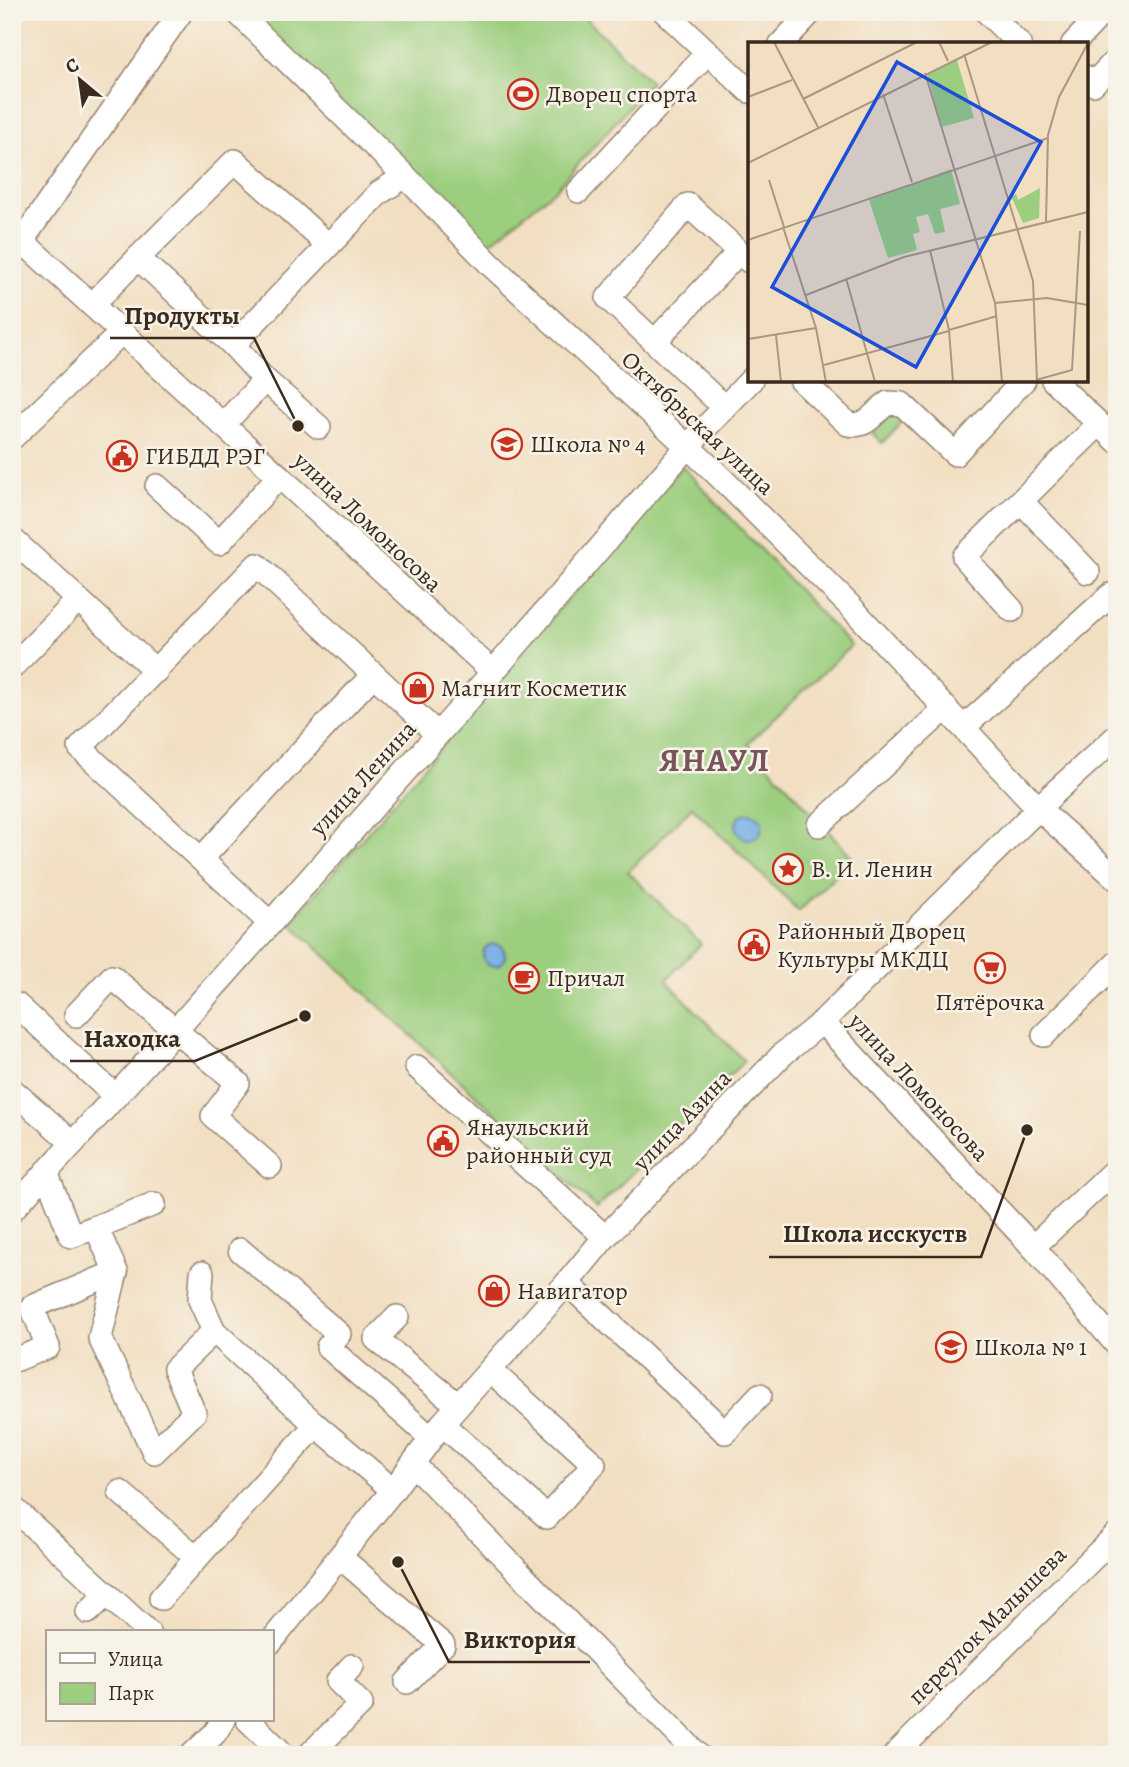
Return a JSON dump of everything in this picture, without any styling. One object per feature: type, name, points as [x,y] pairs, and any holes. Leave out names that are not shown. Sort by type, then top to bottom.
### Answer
[{"type":"street","points":[[17,248],[181,12]]},
{"type":"street","name":"Октябрьская улица","points":[[237,12],[405,176],[491,265],[686,448],[713,470],[851,607],[1039,809],[1117,879]]},
{"type":"street","points":[[665,12],[707,53],[748,86]]},
{"type":"street","points":[[783,42],[811,12]]},
{"type":"street","points":[[987,12],[1017,42]]},
{"type":"street","points":[[1075,42],[1103,12]]},
{"type":"street","points":[[579,191],[707,53]]},
{"type":"street","points":[[1087,79],[1093,84],[1117,59]]},
{"type":"street","points":[[92,304],[235,161],[328,245]]},
{"type":"street","points":[[233,345],[379,192],[405,176]]},
{"type":"street","points":[[654,341],[744,257],[688,205],[608,298],[724,408]]},
{"type":"street","name":"улица Ломоносова","points":[[17,248],[92,304],[493,672]]},
{"type":"street","points":[[138,258],[233,345],[265,380],[320,427]]},
{"type":"street","points":[[12,438],[121,332]]},
{"type":"street","points":[[223,425],[265,380]]},
{"type":"street","name":"улица Ленина","points":[[12,1210],[175,1031],[493,672],[686,448],[749,382]]},
{"type":"street","points":[[803,382],[852,425],[866,423],[888,403],[902,404],[955,454],[1022,382]]},
{"type":"street","points":[[1012,610],[964,557],[1021,501],[1111,433],[1055,382]]},
{"type":"street","points":[[157,486],[219,543],[279,476]]},
{"type":"street","points":[[1021,501],[1088,572]]},
{"type":"street","points":[[12,539],[156,671]]},
{"type":"street","points":[[270,923],[80,748],[257,565],[437,734]]},
{"type":"street","points":[[964,727],[1111,595],[1117,601]]},
{"type":"street","points":[[12,667],[78,600]]},
{"type":"street","points":[[201,859],[373,676]]},
{"type":"street","points":[[819,825],[946,708]]},
{"type":"street","name":"улица Азина","points":[[273,1640],[393,1490],[436,1431],[605,1237],[783,1054],[822,1022],[1117,736]]},
{"type":"street","points":[[1044,1035],[1117,963]]},
{"type":"street","points":[[76,1015],[112,976],[238,1083],[213,1116],[270,1166]]},
{"type":"street","points":[[16,1004],[115,1096]]},
{"type":"street","name":"улица Ломоносова","points":[[822,1022],[1033,1247],[1117,1345]]},
{"type":"street","points":[[417,1066],[605,1237]]},
{"type":"street","points":[[12,1090],[73,1143]]},
{"type":"street","points":[[1033,1247],[1117,1168]]},
{"type":"street","points":[[47,1172],[71,1237],[154,1204]]},
{"type":"street","points":[[96,1227],[116,1272],[100,1338],[154,1452],[194,1413],[175,1369],[214,1331]]},
{"type":"street","points":[[240,1250],[339,1334],[328,1347],[547,1517],[594,1464],[490,1370]]},
{"type":"street","points":[[12,1360],[48,1347],[32,1307],[116,1272]]},
{"type":"street","points":[[202,1273],[200,1300],[214,1331],[316,1425],[393,1490]]},
{"type":"street","points":[[567,1283],[725,1432],[760,1395]]},
{"type":"street","points":[[397,1317],[376,1339],[458,1405]]},
{"type":"street","points":[[161,1598],[316,1425]]},
{"type":"street","points":[[413,1464],[698,1755]]},
{"type":"street","points":[[120,1492],[197,1558]]},
{"type":"street","points":[[12,1507],[146,1630]]},
{"type":"street","name":"переулок Малышева","points":[[895,1755],[1117,1534]]},
{"type":"street","points":[[340,1557],[443,1645],[407,1682]]},
{"type":"street","points":[[88,1612],[107,1594]]},
{"type":"street","points":[[309,1755],[361,1704],[338,1681],[352,1666]]},
{"type":"street","points":[[192,1755],[215,1733],[222,1722]]},
{"type":"street","points":[[250,1722],[284,1755]]},
{"type":"green space","points":[[248,12],[579,12],[651,82],[556,189],[486,246]]},
{"type":"green space","points":[[891,414],[898,414],[904,420],[882,443],[872,433]]},
{"type":"green space","points":[[682,466],[851,646],[748,743],[853,858],[799,911],[692,807],[628,872],[701,944],[666,980],[744,1061],[597,1208],[290,923]]},
{"type":"water","points":[[749,813],[758,817],[762,826],[758,835],[749,839],[740,835],[736,826],[740,817]]},
{"type":"water","points":[[494,944],[502,947],[505,955],[502,963],[494,966],[486,963],[483,955],[486,947]]},
{"type":"place","name":"Дворец спорта","points":[[523,94]]},
{"type":"place","name":"Продукты","points":[[298,426]]},
{"type":"place","name":"Школа № 4","points":[[507,444]]},
{"type":"place","name":"ГИБДД РЭГ","points":[[122,456]]},
{"type":"place","name":"Магнит Косметик","points":[[418,688]]},
{"type":"place","name":"В. И. Ленин","points":[[788,869]]},
{"type":"place","name":"Районный Дворец Культуры МКДЦ","points":[[754,945]]},
{"type":"place","name":"Пятёрочка","points":[[990,968]]},
{"type":"place","name":"Причал","points":[[524,978]]},
{"type":"place","name":"Находка","points":[[305,1016]]},
{"type":"place","name":"Школа исскуств","points":[[1027,1130]]},
{"type":"place","name":"Янаульский районный суд","points":[[443,1141]]},
{"type":"place","name":"Навигатор","points":[[494,1291]]},
{"type":"place","name":"Школа № 1","points":[[951,1347]]},
{"type":"place","name":"Виктория","points":[[398,1562]]},
{"type":"district","name":"ЯНАУЛ","points":[[715,760]]}]
